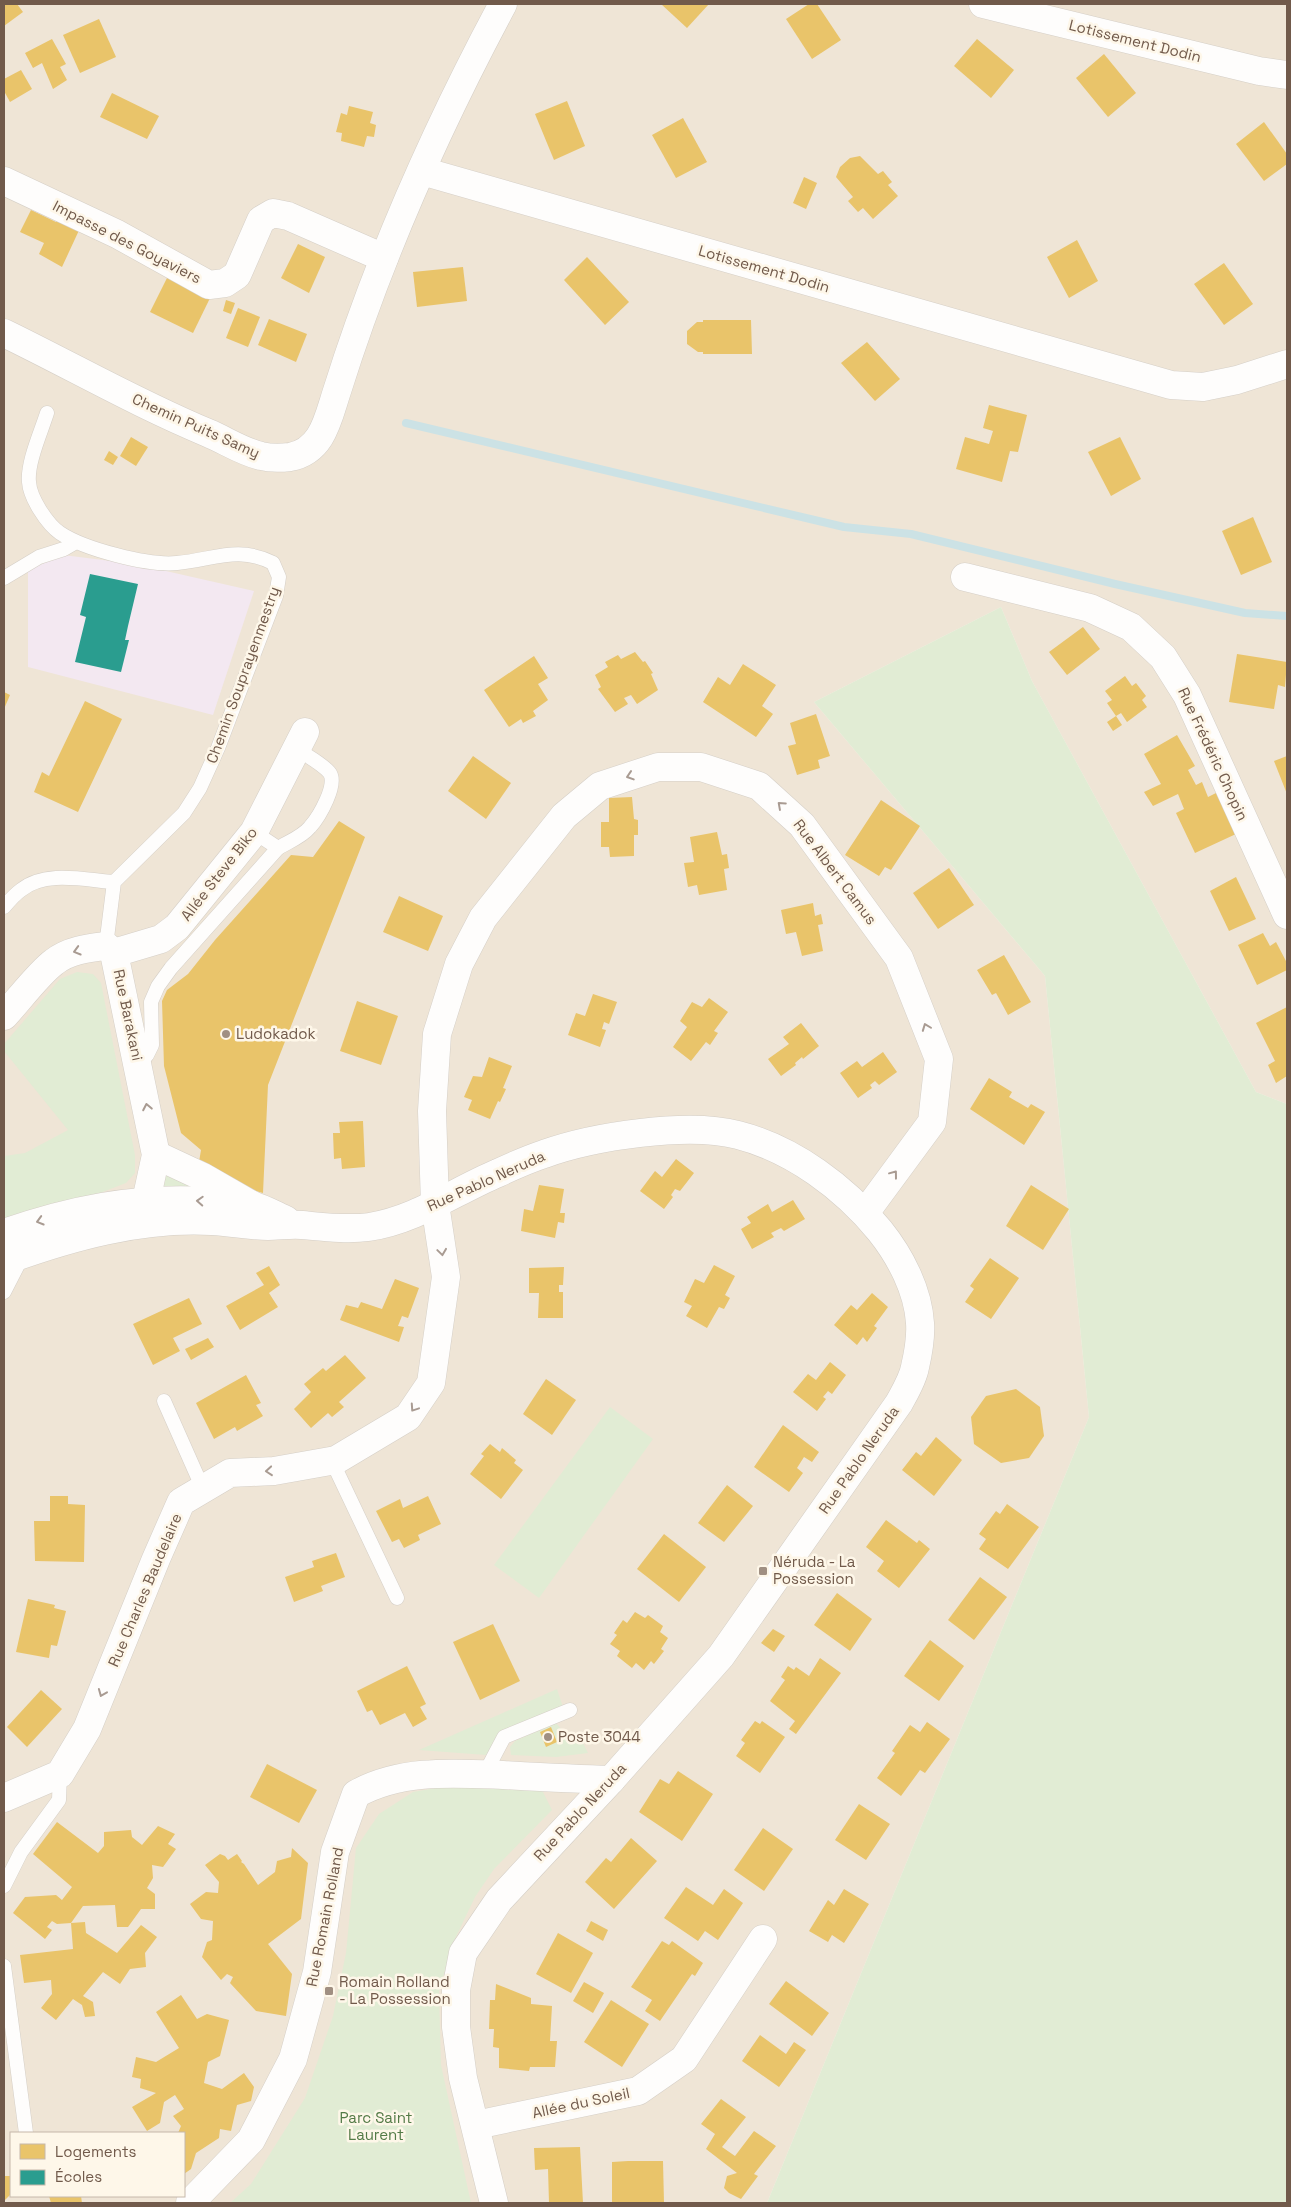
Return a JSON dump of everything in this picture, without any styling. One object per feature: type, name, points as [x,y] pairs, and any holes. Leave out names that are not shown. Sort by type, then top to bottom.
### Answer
[{"type":"street","points":[[422,171],[470,65],[503,4]]},
{"type":"street","name":"Lotissement Dodin","points":[[983,4],[1259,71],[1287,75]]},
{"type":"street","name":"Chemin Puits Samy","points":[[4,333],[188,425],[261,456],[289,457],[306,452],[323,434],[357,329],[384,258],[422,171]]},
{"type":"street","name":"Lotissement Dodin","points":[[422,171],[1171,385],[1203,387],[1237,380],[1287,364]]},
{"type":"street","name":"Impasse des Goyaviers","points":[[4,181],[116,234],[209,285],[225,283],[237,274],[261,220],[273,213],[288,216],[384,258]]},
{"type":"street","name":"Rue Frédéric Chopin","points":[[965,577],[1090,608],[1131,627],[1163,657],[1187,695],[1287,915]]},
{"type":"street","name":"Allée Steve Biko","points":[[110,950],[161,939],[177,927],[254,832],[301,741]]},
{"type":"street","name":"Rue Albert Camus","points":[[435,1204],[432,1111],[437,1034],[459,964],[483,918],[564,816],[600,786],[658,767],[701,767],[759,786],[802,824],[900,958],[939,1060],[932,1122],[865,1213]]},
{"type":"street","points":[[4,1016],[54,962],[69,954],[110,950]]},
{"type":"street","name":"Rue Barakani","points":[[110,950],[139,1066],[156,1155],[146,1201],[125,1227]]},
{"type":"street","name":"Rue Pablo Neruda","points":[[14,1257],[83,1236],[125,1227],[167,1222],[210,1221],[267,1226],[368,1227],[398,1220],[495,1174],[546,1153],[592,1141],[670,1130],[700,1129],[738,1135],[771,1146],[814,1171],[865,1213],[894,1249],[915,1299],[921,1324],[915,1370],[900,1403],[721,1656],[611,1780],[499,1900],[463,1953],[456,1990],[456,2027],[463,2078],[494,2203]]},
{"type":"street","points":[[156,1155],[203,1177],[252,1205]]},
{"type":"street","name":"Rue Pablo Neruda","points":[[4,1232],[40,1220],[98,1206],[146,1201],[182,1200],[252,1205],[297,1225]]},
{"type":"street","name":"Rue Charles Baudelaire","points":[[60,1774],[87,1729],[181,1502],[230,1473],[274,1471],[336,1460],[408,1417],[431,1383],[446,1277],[435,1204]]},
{"type":"street","name":"Rue Romain Rolland","points":[[190,2203],[251,2140],[293,2059],[316,1972],[335,1852],[356,1794],[373,1784],[411,1776],[457,1773],[611,1780]]},
{"type":"street","points":[[4,1798],[60,1774]]},
{"type":"street","name":"Allée du Soleil","points":[[476,2125],[638,2091],[684,2059],[763,1939]]},
{"type":"lane","name":"Chemin Souprayenmestry","points":[[47,413],[30,469],[29,483],[40,511],[58,532],[76,542],[137,560],[161,563],[177,563],[233,553],[259,556],[273,563],[279,577],[276,596],[218,748],[200,788],[184,813],[113,889]]},
{"type":"lane","points":[[4,578],[39,557],[76,542]]},
{"type":"lane","points":[[139,1066],[152,1046],[151,1002],[158,986],[171,968],[278,848],[301,835],[310,827],[332,789],[333,780],[330,772],[301,741]]},
{"type":"lane","points":[[254,832],[278,848]]},
{"type":"lane","points":[[4,907],[21,889],[36,881],[54,878],[113,889],[109,919],[110,950]]},
{"type":"lane","points":[[4,1292],[14,1257]]},
{"type":"lane","points":[[164,1401],[203,1489]]},
{"type":"lane","points":[[332,1461],[398,1598]]},
{"type":"lane","points":[[484,1775],[504,1737],[570,1710]]},
{"type":"lane","points":[[4,1886],[21,1852],[59,1800],[60,1774]]},
{"type":"lane","points":[[4,1966],[26,2132]]},
{"type":"shaded area","points":[[4,4],[1287,4],[1287,1104],[1256,1092],[1032,681],[1001,607],[814,702],[1045,976],[1089,1417],[767,2203],[4,2203]]},
{"type":"shaded area","points":[[63,555],[135,564],[254,591],[213,715],[28,667],[28,570]]},
{"type":"green space","points":[[1001,607],[1032,681],[1256,1092],[1287,1104],[1287,2203],[767,2203],[1089,1417],[1045,976],[814,702]]},
{"type":"green space","points":[[77,972],[93,974],[101,983],[135,1155],[135,1173],[126,1183],[100,1193],[4,1222],[4,1156],[25,1153],[68,1130],[4,1051],[4,1044],[60,979]]},
{"type":"green space","points":[[165,1167],[203,1192],[160,1190]]},
{"type":"green space","points":[[610,1407],[653,1439],[539,1598],[494,1565]]},
{"type":"green space","points":[[557,1689],[563,1707],[497,1738],[486,1755],[419,1750]]},
{"type":"green space","points":[[556,1723],[567,1736],[578,1733],[588,1753],[556,1757],[511,1755],[510,1747],[515,1741]]},
{"type":"green space","name":"Parc Saint Laurent","points":[[458,1784],[542,1790],[552,1810],[494,1869],[475,1897],[453,1943],[439,1991],[441,2065],[471,2203],[230,2203],[251,2184],[305,2098],[333,2016],[346,1953],[356,1848],[379,1814],[413,1792]]},
{"type":"building: Logements","points":[[4,4],[17,4],[23,12],[4,26]]},
{"type":"building: Logements","points":[[661,4],[709,4],[687,28]]},
{"type":"building: Logements","points":[[809,4],[817,4],[841,40],[812,59],[786,19]]},
{"type":"building: Logements","points":[[99,19],[116,57],[80,73],[63,35]]},
{"type":"building: Logements","points":[[52,39],[66,64],[60,67],[67,80],[53,89],[42,63],[33,68],[25,53]]},
{"type":"building: Logements","points":[[977,39],[1014,70],[991,98],[954,66]]},
{"type":"building: Logements","points":[[1104,54],[1136,93],[1108,117],[1076,78]]},
{"type":"building: Logements","points":[[21,70],[32,89],[10,102],[4,91],[4,79]]},
{"type":"building: Logements","points":[[112,93],[159,116],[147,139],[100,117]]},
{"type":"building: Logements","points":[[567,101],[585,146],[554,160],[535,114]]},
{"type":"building: Logements","points":[[349,106],[373,112],[370,123],[376,125],[374,137],[367,136],[364,147],[341,141],[342,133],[336,132],[341,113],[347,115]]},
{"type":"building: Logements","points":[[683,118],[707,162],[676,178],[652,135]]},
{"type":"building: Logements","points":[[1264,122],[1287,154],[1287,164],[1264,181],[1236,144]]},
{"type":"building: Logements","points":[[860,156],[878,174],[883,171],[892,182],[888,185],[898,196],[873,219],[863,208],[858,212],[848,201],[853,197],[836,177],[840,167],[850,158]]},
{"type":"building: Logements","points":[[804,177],[817,183],[806,209],[793,203]]},
{"type":"building: Logements","points":[[31,210],[56,222],[59,216],[81,226],[62,267],[39,254],[44,243],[20,232]]},
{"type":"building: Logements","points":[[1077,240],[1098,281],[1069,298],[1047,257]]},
{"type":"building: Logements","points":[[298,244],[325,257],[309,293],[281,278]]},
{"type":"building: Logements","points":[[587,257],[629,302],[605,325],[564,280]]},
{"type":"building: Logements","points":[[1224,263],[1253,304],[1224,325],[1194,284]]},
{"type":"building: Logements","points":[[463,267],[467,301],[417,307],[413,272]]},
{"type":"building: Logements","points":[[168,276],[211,296],[193,333],[150,312]]},
{"type":"building: Logements","points":[[226,300],[235,303],[231,314],[223,311]]},
{"type":"building: Logements","points":[[238,308],[260,317],[248,347],[226,338]]},
{"type":"building: Logements","points":[[269,319],[307,334],[296,362],[258,345]]},
{"type":"building: Logements","points":[[703,320],[751,320],[752,354],[703,354],[703,352],[698,352],[687,344],[687,331],[697,322],[703,322]]},
{"type":"building: Logements","points":[[867,342],[900,379],[875,401],[841,363]]},
{"type":"building: Logements","points":[[989,405],[1027,415],[1018,452],[1010,451],[1002,482],[956,469],[965,437],[989,444],[993,431],[983,428]]},
{"type":"building: Logements","points":[[131,437],[148,447],[136,466],[120,456]]},
{"type":"building: Logements","points":[[1120,437],[1141,479],[1111,496],[1088,452]]},
{"type":"building: Logements","points":[[109,451],[118,457],[113,465],[104,460]]},
{"type":"building: Logements","points":[[1253,517],[1272,562],[1241,575],[1222,531]]},
{"type":"building: Logements","points":[[1083,627],[1100,649],[1067,675],[1049,652]]},
{"type":"building: Logements","points":[[635,652],[643,662],[645,661],[653,673],[651,674],[658,690],[637,704],[631,695],[624,698],[628,704],[615,712],[598,689],[601,687],[595,675],[608,667],[605,662],[618,655],[621,659]]},
{"type":"building: Logements","points":[[1237,654],[1287,662],[1285,687],[1278,685],[1274,709],[1229,702]]},
{"type":"building: Logements","points":[[534,656],[548,678],[538,684],[548,700],[533,711],[536,716],[523,723],[521,719],[509,727],[484,690]]},
{"type":"building: Logements","points":[[743,664],[776,685],[762,706],[773,714],[756,737],[703,702],[718,677],[730,685]]},
{"type":"building: Logements","points":[[1125,676],[1132,686],[1136,683],[1146,696],[1142,700],[1147,707],[1127,722],[1121,713],[1116,716],[1107,703],[1112,700],[1105,691]]},
{"type":"building: Logements","points":[[4,692],[10,695],[4,709]]},
{"type":"building: Logements","points":[[85,701],[122,719],[78,812],[34,792],[42,772],[49,776]]},
{"type":"building: Logements","points":[[816,714],[830,756],[818,760],[820,768],[797,775],[788,746],[796,744],[790,723]]},
{"type":"building: Logements","points":[[1116,716],[1122,725],[1113,731],[1107,722]]},
{"type":"building: Logements","points":[[1177,735],[1195,766],[1188,770],[1196,785],[1202,782],[1208,797],[1218,792],[1236,834],[1195,853],[1176,813],[1184,809],[1178,794],[1153,806],[1144,792],[1161,784],[1144,754]]},
{"type":"building: Logements","points":[[473,756],[511,783],[486,819],[448,791]]},
{"type":"building: Logements","points":[[1287,756],[1287,794],[1274,761]]},
{"type":"building: Logements","points":[[632,797],[634,819],[638,820],[638,835],[634,835],[634,856],[610,857],[609,847],[601,847],[601,822],[609,822],[609,798]]},
{"type":"building: Logements","points":[[881,800],[920,826],[891,870],[885,867],[879,876],[845,855]]},
{"type":"building: Logements","name":"Ludokadok","points":[[339,821],[365,837],[268,1085],[263,1193],[248,1189],[199,1162],[201,1150],[181,1133],[164,1066],[162,1001],[167,990],[188,974],[215,940],[291,855],[313,857]]},
{"type":"building: Logements","points":[[717,832],[722,855],[727,854],[729,868],[724,869],[727,890],[699,895],[697,885],[688,887],[684,863],[694,862],[690,837]]},
{"type":"building: Logements","points":[[949,868],[974,905],[938,929],[913,893]]},
{"type":"building: Logements","points":[[1236,877],[1256,919],[1229,931],[1210,891]]},
{"type":"building: Logements","points":[[399,896],[443,916],[428,951],[383,932]]},
{"type":"building: Logements","points":[[813,903],[815,916],[821,914],[823,924],[818,925],[823,951],[802,956],[796,932],[786,934],[781,910]]},
{"type":"building: Logements","points":[[1263,933],[1270,946],[1276,942],[1287,963],[1287,970],[1257,985],[1238,945]]},
{"type":"building: Logements","points":[[1004,955],[1031,1002],[1008,1015],[996,993],[992,995],[977,970]]},
{"type":"building: Logements","points":[[593,994],[617,1002],[609,1024],[604,1022],[602,1029],[606,1030],[600,1047],[568,1035],[576,1013],[585,1016]]},
{"type":"building: Logements","points":[[709,998],[728,1012],[714,1031],[718,1033],[710,1045],[706,1042],[691,1061],[673,1047],[687,1027],[680,1021],[692,1002],[702,1007]]},
{"type":"building: Logements","points":[[357,1001],[398,1016],[381,1065],[340,1051]]},
{"type":"building: Logements","points":[[1287,1007],[1287,1076],[1276,1083],[1268,1065],[1275,1061],[1256,1023]]},
{"type":"building: Logements","points":[[801,1023],[819,1046],[803,1059],[802,1057],[795,1063],[796,1065],[781,1076],[768,1059],[789,1044],[783,1037]]},
{"type":"building: Logements","points":[[883,1052],[897,1072],[879,1085],[875,1081],[870,1085],[872,1088],[858,1098],[840,1073],[857,1061],[862,1067]]},
{"type":"building: Logements","points":[[489,1057],[512,1066],[503,1088],[506,1089],[490,1119],[468,1110],[472,1100],[464,1097],[473,1076],[482,1077]]},
{"type":"building: Logements","points":[[989,1078],[1012,1092],[1009,1097],[1028,1108],[1031,1104],[1045,1112],[1024,1145],[970,1109]]},
{"type":"building: Logements","points":[[363,1121],[365,1167],[342,1169],[341,1158],[334,1159],[333,1133],[340,1133],[339,1122]]},
{"type":"building: Logements","points":[[676,1159],[694,1173],[680,1191],[675,1189],[671,1195],[673,1197],[664,1209],[640,1191],[655,1171],[662,1177]]},
{"type":"building: Logements","points":[[539,1185],[564,1189],[560,1213],[565,1213],[564,1223],[558,1222],[555,1238],[521,1231],[524,1209],[533,1211]]},
{"type":"building: Logements","points":[[1031,1185],[1069,1209],[1043,1250],[1006,1226]]},
{"type":"building: Logements","points":[[793,1200],[805,1219],[784,1231],[781,1228],[771,1233],[774,1237],[752,1249],[741,1229],[751,1223],[747,1217],[768,1204],[772,1212]]},
{"type":"building: Logements","points":[[990,1258],[1019,1278],[991,1319],[965,1302],[974,1289],[970,1286]]},
{"type":"building: Logements","points":[[714,1265],[735,1276],[725,1295],[730,1298],[724,1309],[719,1307],[707,1328],[686,1316],[692,1306],[684,1302],[695,1279],[704,1283]]},
{"type":"building: Logements","points":[[269,1266],[280,1285],[269,1293],[278,1307],[240,1330],[226,1306],[264,1285],[256,1273]]},
{"type":"building: Logements","points":[[564,1267],[563,1285],[559,1285],[559,1292],[563,1292],[563,1318],[538,1318],[539,1293],[529,1293],[529,1268]]},
{"type":"building: Logements","points":[[395,1279],[419,1288],[408,1318],[402,1316],[398,1326],[404,1327],[399,1342],[340,1320],[346,1305],[358,1308],[361,1302],[382,1309]]},
{"type":"building: Logements","points":[[872,1293],[888,1307],[874,1326],[877,1328],[867,1342],[863,1337],[857,1345],[834,1325],[851,1305],[857,1310]]},
{"type":"building: Logements","points":[[189,1298],[202,1324],[173,1338],[180,1351],[153,1365],[133,1324]]},
{"type":"building: Logements","points":[[208,1338],[214,1347],[191,1360],[185,1349]]},
{"type":"building: Logements","points":[[345,1355],[366,1378],[339,1402],[344,1407],[332,1417],[328,1413],[311,1428],[294,1409],[311,1392],[304,1384],[323,1368],[326,1371]]},
{"type":"building: Logements","points":[[830,1362],[846,1375],[832,1394],[828,1391],[823,1397],[826,1399],[817,1411],[793,1392],[808,1374],[816,1380]]},
{"type":"building: Logements","points":[[246,1375],[261,1403],[256,1405],[263,1416],[237,1431],[235,1427],[214,1439],[196,1403]]},
{"type":"building: Logements","points":[[546,1379],[576,1400],[552,1435],[523,1414]]},
{"type":"building: Logements","points":[[1016,1389],[1040,1407],[1044,1436],[1029,1458],[1001,1463],[974,1444],[971,1417],[986,1396]]},
{"type":"building: Logements","points":[[783,1425],[819,1452],[812,1462],[804,1457],[797,1468],[803,1473],[789,1492],[754,1467]]},
{"type":"building: Logements","points":[[936,1437],[962,1460],[934,1496],[902,1470],[916,1452],[921,1456]]},
{"type":"building: Logements","points":[[490,1444],[500,1452],[502,1448],[516,1460],[514,1463],[523,1470],[501,1499],[470,1474],[484,1456],[481,1454]]},
{"type":"building: Logements","points":[[727,1485],[753,1506],[724,1542],[698,1523]]},
{"type":"building: Logements","points":[[50,1496],[68,1496],[68,1504],[85,1505],[84,1562],[35,1561],[34,1521],[50,1521]]},
{"type":"building: Logements","points":[[428,1496],[441,1524],[418,1535],[420,1540],[404,1548],[399,1539],[392,1542],[376,1511],[400,1499],[403,1508]]},
{"type":"building: Logements","points":[[1007,1504],[1039,1527],[1008,1569],[979,1549],[986,1539],[979,1534],[996,1511],[1000,1514]]},
{"type":"building: Logements","points":[[886,1520],[917,1543],[919,1540],[930,1549],[899,1588],[877,1571],[884,1561],[866,1547]]},
{"type":"building: Logements","points":[[664,1534],[706,1567],[679,1602],[637,1569]]},
{"type":"building: Logements","points":[[336,1553],[345,1577],[321,1586],[323,1591],[294,1602],[285,1577],[314,1567],[312,1561]]},
{"type":"building: Logements","points":[[980,1577],[1007,1597],[974,1640],[948,1620]]},
{"type":"building: Logements","points":[[837,1593],[872,1619],[850,1651],[814,1625]]},
{"type":"building: Logements","points":[[28,1599],[55,1605],[54,1608],[66,1611],[57,1646],[51,1645],[49,1658],[16,1652]]},
{"type":"building: Logements","points":[[635,1612],[645,1618],[648,1615],[663,1626],[660,1632],[668,1638],[661,1649],[664,1651],[654,1664],[651,1661],[644,1670],[636,1663],[632,1668],[617,1656],[620,1651],[610,1644],[617,1635],[614,1633],[623,1620],[627,1623]]},
{"type":"building: Logements","points":[[493,1624],[520,1681],[480,1700],[453,1642]]},
{"type":"building: Logements","points":[[773,1629],[785,1636],[774,1652],[761,1643]]},
{"type":"building: Logements","points":[[930,1640],[964,1666],[939,1701],[904,1676]]},
{"type":"building: Logements","points":[[820,1658],[841,1673],[796,1734],[789,1729],[795,1721],[770,1701],[785,1680],[781,1677],[788,1666],[794,1670],[796,1667],[809,1676]]},
{"type":"building: Logements","points":[[407,1666],[426,1704],[420,1707],[427,1719],[413,1727],[405,1713],[380,1725],[372,1710],[367,1712],[357,1691]]},
{"type":"building: Logements","points":[[41,1690],[62,1709],[27,1747],[7,1727]]},
{"type":"building: Logements","points":[[755,1721],[760,1724],[762,1721],[785,1737],[760,1773],[736,1756],[745,1743],[741,1740]]},
{"type":"building: Logements","points":[[927,1722],[950,1739],[925,1773],[920,1770],[901,1796],[877,1778],[895,1753],[892,1751],[910,1725],[920,1732]]},
{"type":"building: Logements","name":"Poste 3044","points":[[551,1727],[557,1742],[546,1747],[540,1732]]},
{"type":"building: Logements","points":[[267,1764],[317,1790],[299,1823],[250,1797]]},
{"type":"building: Logements","points":[[678,1771],[713,1794],[682,1841],[639,1812],[660,1779],[669,1784]]},
{"type":"building: Logements","points":[[859,1804],[890,1824],[866,1860],[835,1840]]},
{"type":"building: Logements","points":[[57,1822],[98,1853],[104,1846],[104,1832],[131,1830],[132,1837],[142,1845],[158,1826],[175,1834],[168,1844],[176,1849],[163,1867],[152,1865],[153,1878],[147,1888],[155,1894],[155,1909],[141,1909],[128,1927],[117,1927],[115,1905],[83,1906],[71,1923],[57,1924],[52,1921],[47,1927],[52,1930],[45,1939],[13,1913],[25,1897],[56,1895],[62,1900],[72,1887],[33,1854]]},
{"type":"building: Logements","points":[[763,1828],[793,1849],[764,1891],[734,1870]]},
{"type":"building: Logements","points":[[631,1838],[657,1861],[614,1909],[585,1882],[606,1858],[611,1862]]},
{"type":"building: Logements","points":[[292,1848],[308,1863],[301,1919],[268,1944],[292,1974],[286,2016],[256,2011],[230,1983],[233,1977],[227,1974],[221,1980],[202,1957],[207,1942],[212,1940],[213,1921],[201,1919],[190,1904],[206,1892],[218,1893],[219,1882],[205,1865],[220,1854],[228,1860],[237,1854],[258,1885],[275,1872],[277,1861],[291,1857]]},
{"type":"building: Logements","points":[[686,1887],[713,1905],[724,1889],[743,1903],[718,1940],[705,1931],[698,1941],[664,1918]]},
{"type":"building: Logements","points":[[844,1889],[869,1904],[844,1943],[832,1935],[828,1942],[809,1931],[828,1900],[834,1905]]},
{"type":"building: Logements","points":[[591,1921],[608,1930],[603,1941],[586,1931]]},
{"type":"building: Logements","points":[[85,1922],[86,1933],[117,1953],[141,1925],[157,1937],[145,1953],[146,1967],[130,1969],[120,1984],[103,1972],[83,1996],[93,2002],[95,2016],[85,2017],[82,2005],[73,1999],[56,2020],[41,2008],[52,1994],[51,1980],[24,1983],[20,1955],[73,1949],[71,1923]]},
{"type":"building: Logements","points":[[558,1933],[593,1953],[571,1993],[536,1974]]},
{"type":"building: Logements","points":[[662,1941],[669,1945],[672,1941],[703,1963],[695,1976],[692,1974],[660,2021],[645,2011],[652,2000],[631,1987]]},
{"type":"building: Logements","points":[[786,1981],[829,2013],[812,2036],[769,2004]]},
{"type":"building: Logements","points":[[584,1982],[604,1993],[593,2013],[573,2001]]},
{"type":"building: Logements","points":[[496,1984],[531,1998],[531,2004],[552,2006],[550,2041],[557,2041],[555,2067],[530,2067],[529,2071],[499,2068],[499,2048],[493,2047],[494,2029],[489,2029],[490,2000],[495,2000]]},
{"type":"building: Logements","points":[[181,1995],[197,2019],[207,2014],[229,2020],[220,2056],[208,2062],[204,2083],[222,2089],[244,2073],[254,2087],[251,2101],[237,2105],[231,2131],[220,2129],[219,2138],[196,2153],[191,2169],[185,2173],[185,2132],[178,2132],[181,2126],[173,2116],[184,2109],[175,2095],[164,2102],[160,2123],[147,2131],[132,2107],[156,2093],[140,2088],[141,2079],[132,2077],[136,2057],[156,2062],[179,2048],[156,2012]]},
{"type":"building: Logements","points":[[611,2000],[649,2024],[622,2067],[584,2042]]},
{"type":"building: Logements","points":[[760,2035],[786,2054],[794,2042],[806,2050],[779,2087],[742,2061]]},
{"type":"building: Logements","points":[[721,2099],[746,2117],[722,2147],[735,2156],[754,2131],[776,2146],[754,2174],[758,2176],[741,2199],[724,2188],[727,2176],[737,2173],[706,2149],[715,2134],[701,2124]]},
{"type":"building: Logements","points":[[580,2147],[583,2203],[549,2203],[548,2169],[535,2170],[534,2148]]},
{"type":"building: Logements","points":[[663,2161],[664,2203],[612,2203],[612,2162]]},
{"type":"building: Logements","points":[[4,2176],[10,2176],[10,2195],[4,2201]]},
{"type":"building: Logements","points":[[49,2197],[81,2197],[82,2203],[51,2203]]},
{"type":"building: Écoles","points":[[90,574],[138,584],[125,640],[129,640],[121,672],[75,662],[86,617],[80,615]]},
{"type":"waterway","points":[[406,423],[844,527],[911,534],[1115,584],[1245,613],[1287,616]]},
{"type":"place","name":"Ludokadok","points":[[226,1034]]},
{"type":"place","name":"Néruda - La Possession","points":[[763,1571]]},
{"type":"place","name":"Poste 3044","points":[[548,1737]]},
{"type":"place","name":"Romain Rolland - La Possession","points":[[329,1991]]}]
